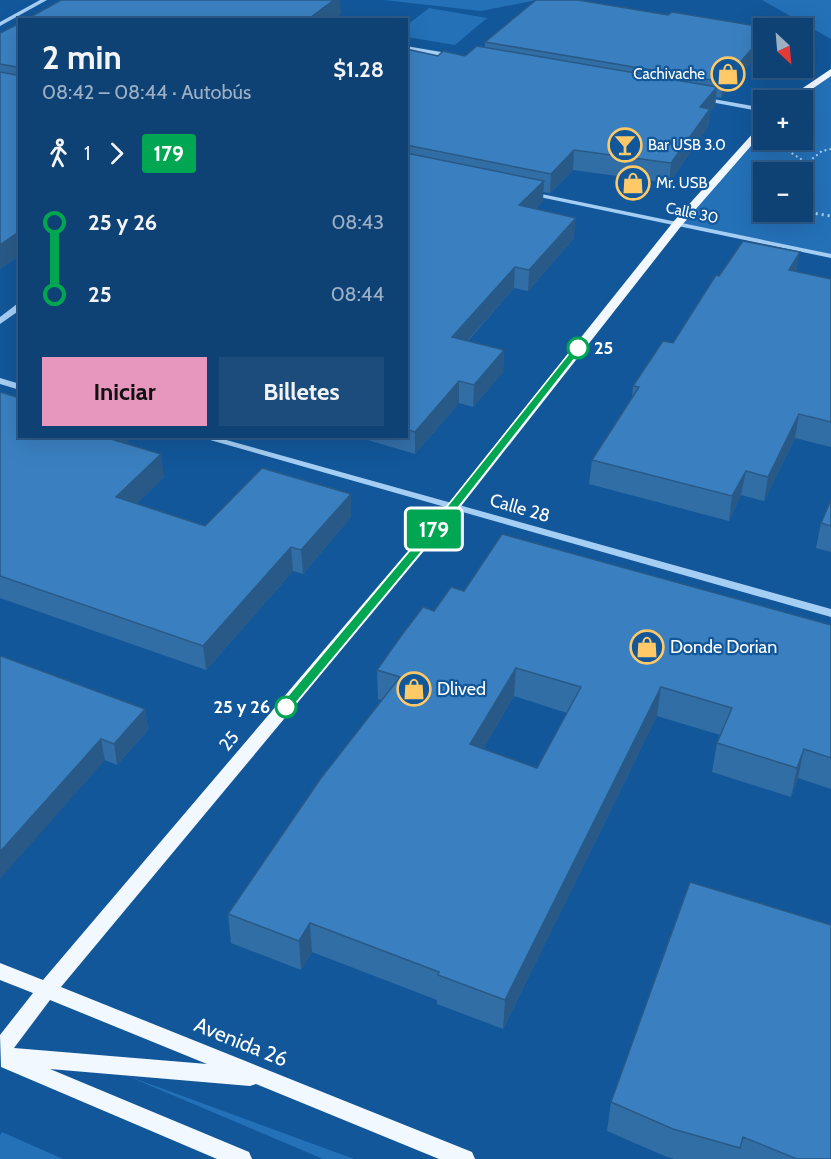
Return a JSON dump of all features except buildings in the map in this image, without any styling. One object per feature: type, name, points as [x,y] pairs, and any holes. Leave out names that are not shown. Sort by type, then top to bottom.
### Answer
[{"type":"main road","points":[[803,90],[831,72]]},
{"type":"main road","name":"25","points":[[0,1051],[47,989],[453,507],[678,223],[753,137]]},
{"type":"main road","name":"Avenida 26","points":[[0,971],[464,1159]]},
{"type":"main road","points":[[0,1057],[265,1078]]},
{"type":"main road","points":[[0,1057],[241,1159]]},
{"type":"street","points":[[0,24],[44,0]]},
{"type":"street","points":[[408,48],[464,58]]},
{"type":"street","points":[[694,98],[753,108]]},
{"type":"street","name":"Calle 30","points":[[519,191],[831,255]]},
{"type":"street","points":[[0,321],[18,308]]},
{"type":"street","points":[[0,381],[18,386]]},
{"type":"street","name":"Calle 28","points":[[207,438],[831,613]]},
{"type":"path","points":[[808,162],[822,151],[831,149]]},
{"type":"path","points":[[787,150],[805,162]]},
{"type":"shaded area","points":[[384,0],[537,0],[481,11]]},
{"type":"shaded area","points":[[762,0],[831,0],[831,39],[813,29],[813,18],[794,18]]},
{"type":"shaded area","points":[[429,8],[487,18],[455,45],[408,37],[408,24]]},
{"type":"shaded area","points":[[831,72],[831,256],[678,223],[753,136],[753,150],[813,150],[813,90],[805,90]]},
{"type":"shaded area","points":[[125,1075],[354,1159],[323,1159]]},
{"type":"shaded area","points":[[2,1132],[63,1159],[0,1159]]},
{"type":"bus line","name":"179","points":[[286,707],[453,507],[578,348]]},
{"type":"place","name":"Cachivache","points":[[728,74]]},
{"type":"place","name":"Bar USB 3.0","points":[[625,145]]},
{"type":"place","name":"Mr. USB","points":[[633,183]]},
{"type":"place","name":"25","points":[[578,348]]},
{"type":"place","name":"Donde Dorian","points":[[647,647]]},
{"type":"place","name":"Dlived","points":[[414,689]]},
{"type":"place","name":"25 y 26","points":[[286,707]]}]
